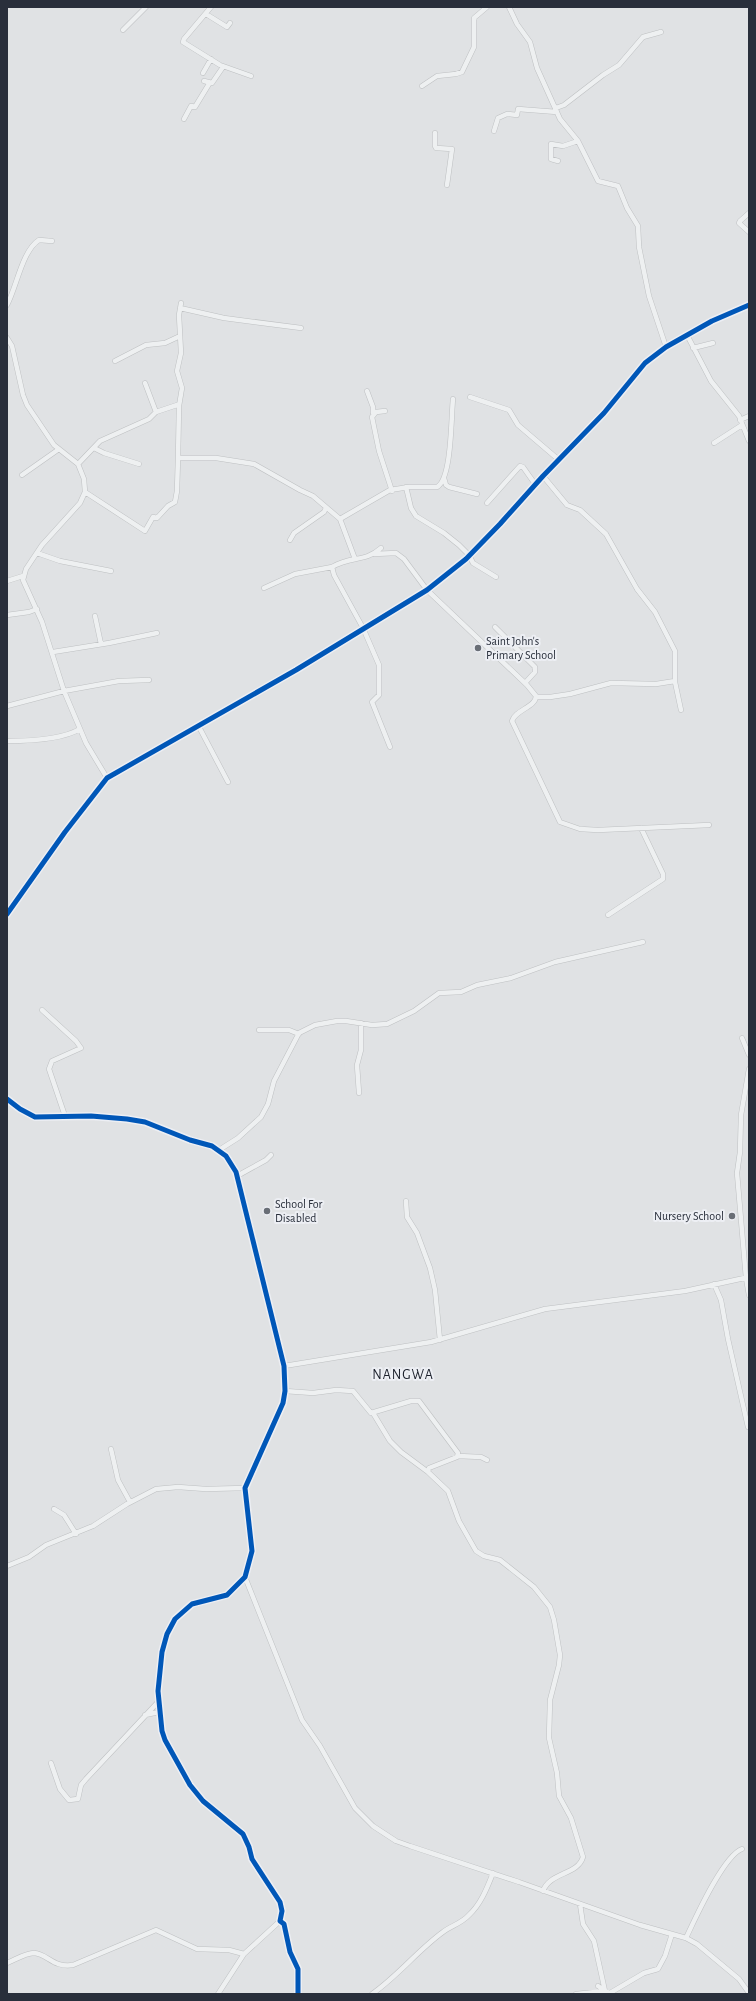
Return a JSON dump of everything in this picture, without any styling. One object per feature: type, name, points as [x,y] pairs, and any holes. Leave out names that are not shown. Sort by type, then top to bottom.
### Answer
[{"type":"street","points":[[122,30],[146,7]]},
{"type":"street","points":[[211,7],[182,41],[223,67],[251,76]]},
{"type":"street","points":[[422,86],[437,76],[461,72],[474,46],[474,18],[487,7]]},
{"type":"street","points":[[509,7],[517,24],[530,42],[537,68],[562,122],[578,141],[598,181],[618,186],[627,208],[638,226],[648,296],[666,347]]},
{"type":"street","points":[[206,14],[227,27],[230,23]]},
{"type":"street","points":[[494,131],[498,118],[507,114],[517,115],[518,109],[556,110],[619,65],[643,37],[661,32]]},
{"type":"street","points":[[203,74],[211,59]]},
{"type":"street","points":[[184,118],[191,106],[195,107],[209,84],[215,80],[223,67]]},
{"type":"street","points":[[204,81],[209,84]]},
{"type":"street","points":[[435,133],[436,148],[452,149],[447,185]]},
{"type":"street","points":[[558,161],[551,159],[551,144],[563,146],[578,141]]},
{"type":"street","points":[[749,213],[740,222],[749,232]]},
{"type":"street","points":[[7,305],[15,290],[24,258],[39,240],[52,241]]},
{"type":"street","points":[[7,914],[87,803],[107,778],[296,670],[427,590],[469,556],[535,484],[604,413],[645,363],[666,347],[712,321],[749,305]]},
{"type":"street","points":[[85,492],[145,531],[153,517],[157,518],[168,506],[175,502],[178,458],[178,406],[182,388],[177,370],[181,353],[180,306],[224,318],[301,328]]},
{"type":"street","points":[[687,335],[711,381],[741,422],[749,441]]},
{"type":"street","points":[[115,361],[146,345],[165,343],[180,336]]},
{"type":"street","points":[[7,338],[12,346],[23,395],[27,405],[49,439],[78,464],[84,480],[85,492],[80,502],[37,553],[22,576],[7,581]]},
{"type":"street","points":[[693,348],[713,343]]},
{"type":"street","points":[[146,383],[156,412]]},
{"type":"street","points":[[367,391],[374,407],[372,417],[379,452],[392,491]]},
{"type":"street","points":[[470,397],[509,410],[518,425],[559,460]]},
{"type":"street","points":[[340,519],[346,517],[356,508],[392,491],[406,487],[437,487],[444,478],[448,460],[453,399]]},
{"type":"street","points":[[78,464],[100,441],[149,419],[156,412],[173,406],[178,406]]},
{"type":"street","points":[[373,413],[385,411]]},
{"type":"street","points":[[714,442],[749,416]]},
{"type":"street","points":[[94,448],[104,453],[140,464]]},
{"type":"street","points":[[22,475],[59,449]]},
{"type":"street","points":[[178,458],[216,458],[254,464],[313,496],[340,519],[355,558]]},
{"type":"street","points":[[487,503],[520,466],[523,467],[535,484]]},
{"type":"street","points":[[543,476],[567,505],[580,510],[606,534],[637,589],[655,612],[664,633],[673,646],[675,655],[675,681],[681,710]]},
{"type":"street","points":[[444,478],[446,485],[449,487],[477,494]]},
{"type":"street","points":[[406,487],[411,508],[416,516],[444,533],[459,545],[473,563],[496,577]]},
{"type":"street","points":[[290,540],[294,534],[324,512],[326,508]]},
{"type":"street","points":[[264,588],[295,574],[332,567],[340,562],[355,558],[364,558],[374,554],[381,548]]},
{"type":"street","points":[[37,553],[60,561],[110,571]]},
{"type":"street","points":[[374,554],[396,553],[404,559],[427,590],[525,683],[537,697]]},
{"type":"street","points":[[332,567],[334,575],[363,628],[379,667],[379,695],[372,702],[390,747]]},
{"type":"street","points":[[22,576],[24,584],[37,609],[53,652],[64,691],[86,743],[107,778]]},
{"type":"street","points":[[7,615],[29,612],[37,609]]},
{"type":"street","points":[[94,616],[100,644]]},
{"type":"street","points":[[495,627],[535,667],[535,672],[525,683]]},
{"type":"street","points":[[53,652],[157,633]]},
{"type":"street","points":[[7,706],[64,691],[119,681],[148,680]]},
{"type":"street","points":[[675,681],[656,684],[611,683],[570,694],[537,697],[514,716],[512,721],[560,822],[580,829],[642,828],[709,824]]},
{"type":"street","points":[[198,726],[228,782]]},
{"type":"street","points":[[7,741],[63,735],[73,733],[80,729]]},
{"type":"street","points":[[608,915],[663,879],[663,874],[642,828]]},
{"type":"street","points":[[219,1150],[238,1138],[260,1117],[268,1104],[274,1081],[299,1034],[315,1025],[341,1021],[376,1026],[387,1024],[414,1011],[430,998],[439,993],[461,992],[477,985],[511,978],[555,962],[643,942]]},
{"type":"street","points":[[42,1010],[76,1041],[81,1048],[52,1061],[50,1069],[65,1116]]},
{"type":"street","points":[[359,1093],[357,1065],[361,1050],[361,1023]]},
{"type":"street","points":[[259,1030],[291,1030],[299,1034]]},
{"type":"street","points":[[742,1038],[749,1055]]},
{"type":"street","points":[[749,1069],[741,1115],[740,1152],[737,1173],[749,1295]]},
{"type":"street","points":[[7,1099],[20,1109],[35,1116],[91,1116],[137,1120],[190,1140],[207,1144],[219,1150],[230,1161],[237,1176],[284,1366],[285,1391],[283,1403],[246,1488],[252,1551],[245,1577],[227,1595],[192,1604],[175,1619],[167,1634],[162,1652],[159,1675],[159,1712],[163,1736],[190,1785],[202,1801],[242,1834],[249,1847],[252,1859],[280,1902],[282,1911],[280,1921],[244,1954],[218,1994]]},
{"type":"street","points":[[237,1176],[266,1160],[271,1155]]},
{"type":"street","points":[[406,1201],[407,1217],[417,1233],[430,1268],[435,1290],[440,1340]]},
{"type":"street","points":[[284,1366],[440,1340],[545,1310],[685,1291],[747,1277]]},
{"type":"street","points":[[714,1284],[721,1300],[728,1339],[748,1413],[748,1427]]},
{"type":"street","points":[[285,1391],[312,1393],[336,1390],[353,1391],[369,1412],[372,1413],[390,1441],[401,1452],[428,1472],[450,1495],[459,1521],[471,1545],[476,1551],[484,1556],[500,1560],[534,1587],[547,1602],[554,1620],[560,1662],[550,1700],[549,1738],[557,1773],[559,1796],[571,1818],[583,1857],[580,1864],[550,1880],[543,1891]]},
{"type":"street","points":[[372,1413],[411,1401],[419,1401],[437,1423],[458,1456]]},
{"type":"street","points":[[111,1449],[118,1480],[130,1502]]},
{"type":"street","points":[[428,1472],[429,1468],[458,1456],[481,1457],[487,1460]]},
{"type":"street","points":[[7,1566],[29,1557],[46,1545],[93,1526],[130,1502],[156,1489],[163,1487],[206,1490],[246,1488]]},
{"type":"street","points":[[54,1509],[64,1514],[76,1534]]},
{"type":"street","points":[[245,1577],[302,1720],[320,1746],[360,1814],[373,1826],[396,1841],[580,1904],[686,1938],[697,1944],[739,1979],[749,1993]]},
{"type":"street","points":[[51,1763],[63,1794],[68,1800],[78,1798],[86,1778],[159,1701]]},
{"type":"street","points":[[145,1715],[159,1712]]},
{"type":"street","points":[[686,1938],[714,1883],[732,1855],[742,1849]]},
{"type":"street","points":[[372,1994],[391,1980],[410,1960],[443,1932],[469,1916],[480,1901],[493,1873]]},
{"type":"street","points":[[580,1904],[583,1924],[594,1941],[605,1992]]},
{"type":"street","points":[[280,1921],[284,1924],[290,1952],[298,1969],[298,1994]]},
{"type":"street","points":[[7,1963],[29,1953],[36,1953],[60,1965],[72,1965],[156,1930],[197,1949],[229,1950],[244,1954]]},
{"type":"street","points":[[576,1994],[612,1992],[644,1973],[658,1969],[665,1956],[672,1934]]},
{"type":"street","points":[[598,1986],[605,1992]]},
{"type":"cycle path","points":[[7,914],[65,832],[107,778],[296,670],[427,590],[466,559],[500,524],[543,476],[604,413],[645,363],[666,347],[712,321],[749,305]]},
{"type":"cycle path","points":[[7,1099],[20,1109],[35,1117],[91,1116],[145,1122],[190,1140],[212,1146],[226,1156],[236,1172],[284,1366],[285,1391],[283,1403],[245,1488],[252,1551],[245,1577],[227,1595],[192,1604],[175,1619],[167,1634],[162,1652],[158,1691],[162,1731],[165,1740],[190,1785],[203,1801],[243,1834],[249,1847],[252,1859],[280,1902],[282,1911],[280,1921],[284,1924],[290,1952],[298,1969],[298,1994]]},
{"type":"place","name":"Saint John's Primary School","points":[[478,648]]},
{"type":"place","name":"School For Disabled","points":[[267,1211]]},
{"type":"place","name":"Nursery School","points":[[732,1216]]},
{"type":"district","name":"NANGWA","points":[[403,1374]]}]
